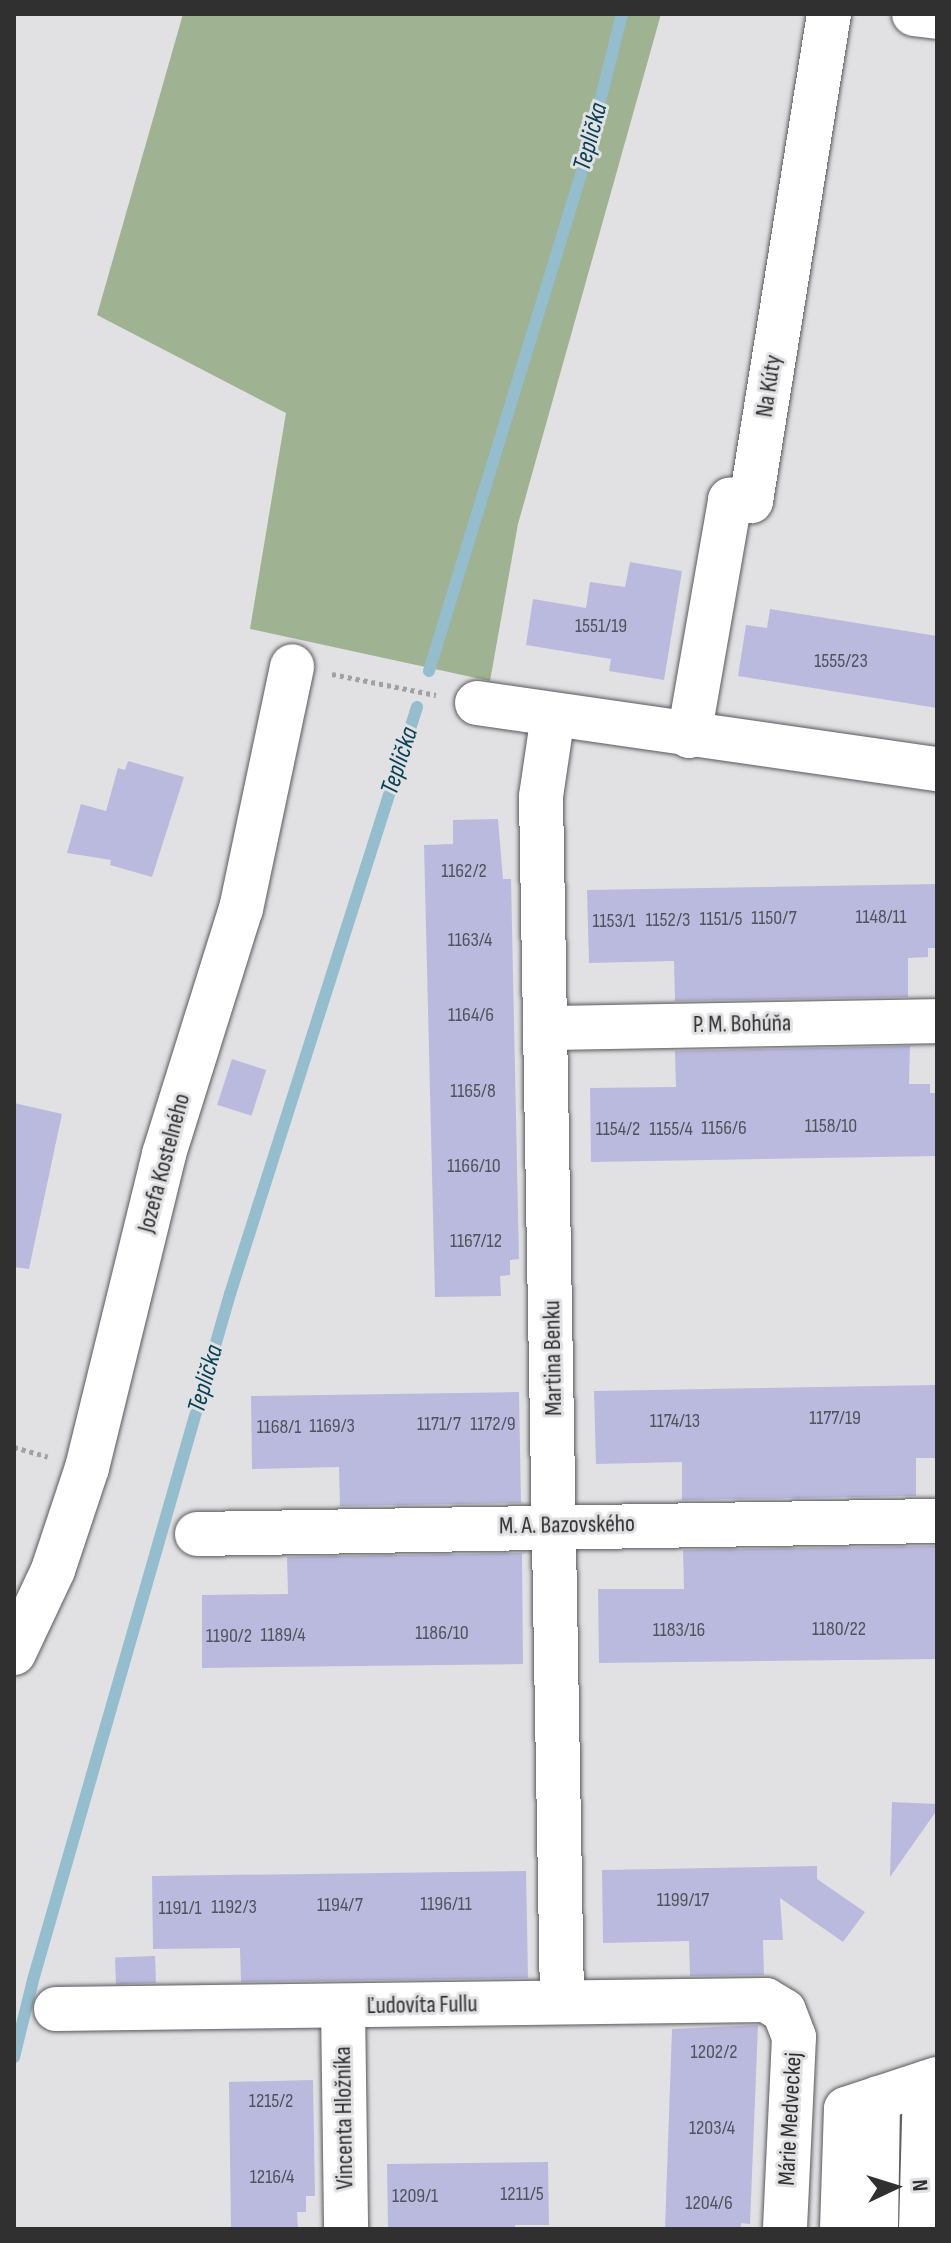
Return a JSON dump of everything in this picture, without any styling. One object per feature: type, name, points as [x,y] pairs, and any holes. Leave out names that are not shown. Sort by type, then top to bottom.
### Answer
[{"type":"street","name":"Na Kúty","points":[[689,736],[730,500],[751,501],[829,14]]},
{"type":"street","points":[[914,14],[937,17]]},
{"type":"street","name":"Jozefa Kostelného","points":[[14,1653],[53,1570],[87,1468],[164,1154],[241,909],[292,666]]},
{"type":"street","points":[[477,703],[689,736],[937,769]]},
{"type":"street","name":"Martina Benku","points":[[553,715],[541,796],[562,2002]]},
{"type":"street","name":"P. M. Bohúňa","points":[[547,1028],[937,1021]]},
{"type":"street","name":"M. A. Bazovského","points":[[197,1534],[556,1525],[937,1521]]},
{"type":"street","name":"Ľudovíta Fullu","points":[[56,2009],[766,2000],[784,2011]]},
{"type":"street","name":"Vincenta Hložníka","points":[[343,2006],[346,2229]]},
{"type":"street","name":"Márie Medveckej","points":[[784,2011],[794,2037],[785,2229]]},
{"type":"street","points":[[842,2229],[846,2109],[931,2081],[921,2229]]},
{"type":"street","points":[[876,2229],[878,2098]]},
{"type":"path","points":[[292,666],[477,703]]},
{"type":"green space","points":[[183,14],[661,14],[518,524],[490,681],[250,629],[286,413],[97,315]]},
{"type":"building","points":[[630,562],[682,571],[664,680],[609,671],[611,659],[526,645],[533,599],[586,608],[590,582],[625,587]]},
{"type":"building","points":[[770,609],[937,636],[937,708],[738,676],[746,625],[767,628]]},
{"type":"building","points":[[128,761],[184,777],[152,877],[110,865],[111,860],[67,853],[81,804],[106,811],[118,768],[125,770]]},
{"type":"building","points":[[498,819],[503,879],[511,879],[519,1259],[510,1260],[510,1275],[500,1276],[501,1296],[435,1297],[424,845],[453,844],[453,820]]},
{"type":"building","points":[[937,884],[937,948],[928,948],[928,957],[908,958],[908,997],[675,1001],[674,961],[589,963],[587,890]]},
{"type":"building","points":[[910,1046],[909,1084],[930,1084],[930,1093],[937,1093],[937,1156],[591,1162],[590,1088],[676,1087],[675,1051]]},
{"type":"building","points":[[232,1059],[266,1070],[251,1116],[217,1105]]},
{"type":"building","points":[[14,1103],[62,1114],[29,1269],[14,1267]]},
{"type":"building","points":[[937,1385],[937,1448],[935,1458],[916,1458],[916,1496],[682,1500],[682,1462],[596,1464],[594,1391]]},
{"type":"building","points":[[519,1392],[521,1503],[340,1506],[339,1467],[252,1469],[251,1396]]},
{"type":"building","points":[[937,1546],[937,1659],[599,1663],[598,1589],[684,1589],[683,1550]]},
{"type":"building","points":[[522,1553],[523,1664],[202,1668],[202,1595],[288,1594],[287,1557]]},
{"type":"building","points":[[892,1802],[937,1804],[937,1810],[890,1877]]},
{"type":"building","points":[[817,1866],[817,1879],[865,1912],[843,1942],[780,1898],[783,1940],[763,1940],[764,1975],[690,1976],[689,1941],[603,1943],[602,1870]]},
{"type":"building","points":[[526,1871],[528,1978],[241,1982],[240,1948],[153,1949],[152,1876]]},
{"type":"building","points":[[155,1956],[156,1983],[116,1984],[115,1957]]},
{"type":"building","points":[[758,2025],[750,2224],[741,2223],[741,2229],[665,2229],[672,2029]]},
{"type":"building","points":[[313,2080],[315,2196],[306,2196],[306,2212],[297,2212],[298,2229],[231,2229],[229,2082]]},
{"type":"building","points":[[548,2162],[549,2225],[515,2225],[515,2229],[388,2227],[387,2164]]},
{"type":"waterway","name":"Teplička","points":[[429,671],[585,161],[622,14]]},
{"type":"waterway","name":"Teplička","points":[[14,2057],[33,1980],[230,1294],[417,707]]}]
